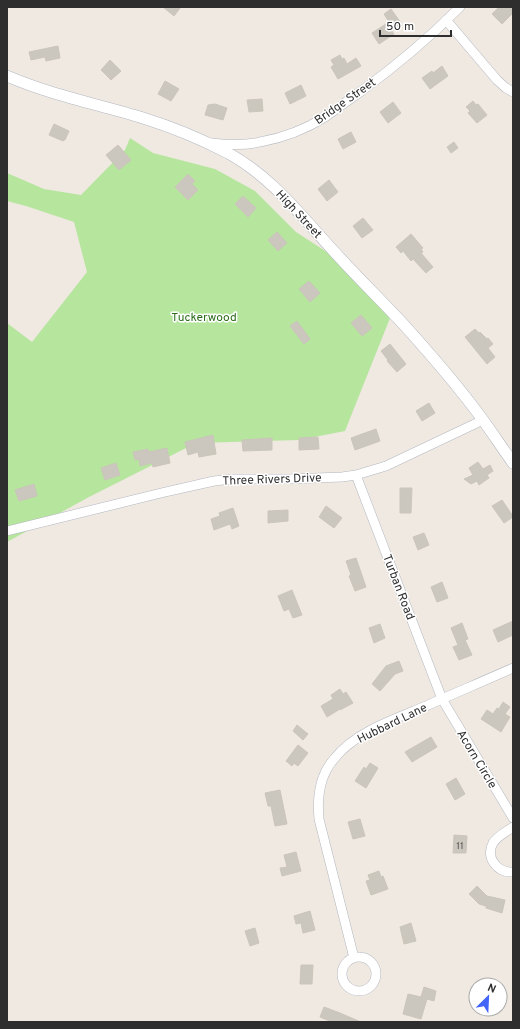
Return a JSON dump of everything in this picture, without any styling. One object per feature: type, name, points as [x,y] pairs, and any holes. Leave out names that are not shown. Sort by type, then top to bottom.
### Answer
[{"type":"street","name":"Bridge Street","points":[[208,143],[247,145],[288,134],[312,124],[334,111],[392,68],[460,7]]},
{"type":"street","points":[[446,20],[497,80],[513,92]]},
{"type":"street","name":"High Street","points":[[7,76],[50,92],[111,108],[182,131],[228,154],[266,179],[287,199],[424,347],[483,420],[513,463]]},
{"type":"street","name":"Three Rivers Drive","points":[[7,531],[214,481],[232,479],[342,477],[356,475],[386,466],[483,420]]},
{"type":"street","name":"Turban Road","points":[[356,475],[442,699]]},
{"type":"street","name":"Hubbard Lane","points":[[354,958],[319,820],[318,798],[323,777],[333,759],[339,752],[365,733],[513,668]]},
{"type":"street","name":"Acorn Circle","points":[[442,699],[513,818]]},
{"type":"street","points":[[513,827],[495,840],[491,855],[493,862],[499,869],[506,872],[513,872]]},
{"type":"green space","name":"Tuckerwood","points":[[130,138],[153,153],[215,169],[255,191],[296,232],[350,267],[394,308],[345,431],[299,440],[196,443],[89,497],[7,542],[7,323],[32,342],[87,272],[74,222],[7,201],[7,173],[44,189],[81,195],[125,150]]},
{"type":"building","points":[[163,7],[181,7],[174,16]]},
{"type":"building","points":[[499,7],[513,7],[513,13],[502,24],[492,14]]},
{"type":"building","points":[[391,9],[401,23],[391,30],[394,34],[379,44],[372,33],[389,22],[384,14]]},
{"type":"building","points":[[58,46],[60,58],[46,61],[45,57],[31,60],[29,52]]},
{"type":"building","points":[[340,55],[342,59],[344,58],[347,64],[356,58],[361,66],[338,79],[331,67],[334,65],[331,60]]},
{"type":"building","points":[[110,60],[121,71],[111,80],[101,70]]},
{"type":"building","points":[[442,66],[448,76],[430,89],[422,78],[432,71],[433,73]]},
{"type":"building","points":[[165,81],[179,89],[171,101],[158,94]]},
{"type":"building","points":[[301,85],[306,96],[290,104],[285,93]]},
{"type":"building","points":[[262,99],[263,111],[249,112],[247,100]]},
{"type":"building","points":[[473,101],[476,105],[478,104],[487,115],[477,123],[468,113],[470,111],[466,107]]},
{"type":"building","points":[[393,102],[401,113],[388,123],[380,112]]},
{"type":"building","points":[[215,104],[227,108],[223,120],[205,115],[208,105]]},
{"type":"building","points":[[54,124],[69,131],[65,140],[63,141],[49,135]]},
{"type":"building","points":[[351,132],[356,142],[343,149],[338,139]]},
{"type":"building","points":[[454,142],[458,148],[451,153],[447,147]]},
{"type":"building","points":[[118,145],[131,160],[119,170],[106,155]]},
{"type":"building","points":[[188,174],[195,181],[192,184],[198,190],[188,200],[175,187]]},
{"type":"building","points":[[329,180],[338,192],[327,201],[318,189]]},
{"type":"building","points":[[243,196],[256,208],[248,217],[235,204]]},
{"type":"building","points":[[363,218],[373,230],[362,238],[353,226]]},
{"type":"building","points":[[277,232],[287,243],[278,251],[268,240]]},
{"type":"building","points":[[411,234],[423,248],[421,249],[423,252],[421,253],[433,267],[426,273],[413,259],[411,261],[403,251],[401,253],[396,247]]},
{"type":"building","points":[[309,281],[320,293],[310,302],[299,289]]},
{"type":"building","points":[[361,315],[372,328],[362,336],[351,323]]},
{"type":"building","points":[[297,321],[310,339],[304,344],[290,326]]},
{"type":"building","points":[[475,329],[487,339],[488,338],[493,344],[488,348],[495,357],[487,364],[465,337]]},
{"type":"building","points":[[390,344],[406,364],[397,372],[387,361],[388,360],[381,351]]},
{"type":"building","points":[[429,403],[435,413],[422,421],[416,411]]},
{"type":"building","points":[[376,429],[380,441],[355,450],[351,438]]},
{"type":"building","points":[[213,435],[216,454],[199,457],[198,452],[188,455],[185,442]]},
{"type":"building","points":[[318,437],[319,449],[299,450],[299,438]]},
{"type":"building","points":[[272,438],[272,450],[243,451],[242,440]]},
{"type":"building","points":[[167,448],[170,463],[153,467],[152,463],[140,466],[139,459],[135,460],[133,452],[148,449],[149,452]]},
{"type":"building","points":[[478,462],[483,469],[490,465],[493,471],[487,475],[489,478],[479,485],[477,481],[471,484],[464,479],[473,475],[469,468]]},
{"type":"building","points":[[116,463],[120,475],[105,480],[101,468]]},
{"type":"building","points":[[34,484],[37,496],[19,501],[15,490]]},
{"type":"building","points":[[400,488],[412,488],[411,513],[400,513]]},
{"type":"building","points":[[502,500],[513,516],[504,523],[492,506]]},
{"type":"building","points":[[326,506],[342,518],[334,528],[319,517]]},
{"type":"building","points":[[233,508],[239,526],[232,529],[230,524],[214,530],[211,519],[220,516],[219,513]]},
{"type":"building","points":[[288,510],[288,521],[268,523],[268,511]]},
{"type":"building","points":[[424,533],[429,545],[418,550],[413,537]]},
{"type":"building","points":[[356,558],[366,587],[355,591],[349,576],[351,575],[346,561]]},
{"type":"building","points":[[442,582],[448,598],[437,602],[431,587]]},
{"type":"building","points":[[292,590],[302,615],[293,618],[289,609],[284,611],[278,596]]},
{"type":"building","points":[[513,621],[513,635],[498,642],[493,630]]},
{"type":"building","points":[[462,623],[468,639],[465,640],[472,655],[459,660],[453,647],[458,645],[451,628]]},
{"type":"building","points":[[380,624],[385,638],[374,643],[369,628]]},
{"type":"building","points":[[399,661],[403,671],[395,674],[380,691],[372,684],[386,666]]},
{"type":"building","points":[[340,689],[343,694],[346,692],[353,703],[327,717],[321,706],[333,699],[331,695]]},
{"type":"building","points":[[503,702],[510,707],[505,714],[510,717],[501,732],[481,719],[487,710],[493,714],[497,708],[499,709]]},
{"type":"building","points":[[297,725],[308,734],[303,740],[293,731]]},
{"type":"building","points":[[431,737],[437,747],[412,762],[405,752]]},
{"type":"building","points":[[298,745],[308,753],[298,766],[294,763],[292,766],[286,761]]},
{"type":"building","points":[[370,763],[378,768],[366,788],[355,781],[364,767],[366,769]]},
{"type":"building","points":[[456,778],[465,794],[455,800],[446,784]]},
{"type":"building","points":[[280,790],[287,824],[275,826],[271,806],[268,806],[265,793]]},
{"type":"building","points":[[360,819],[365,836],[353,839],[348,822]]},
{"type":"building","points":[[454,835],[467,836],[466,853],[453,853]]},
{"type":"building","points":[[296,852],[301,871],[282,876],[280,868],[287,867],[284,855]]},
{"type":"building","points":[[379,871],[381,877],[383,876],[388,889],[371,895],[366,881],[370,880],[368,875]]},
{"type":"building","points":[[477,886],[487,896],[505,900],[502,913],[479,904],[469,894]]},
{"type":"building","points":[[310,911],[315,930],[303,933],[301,923],[296,924],[294,916]]},
{"type":"building","points":[[411,923],[416,941],[404,944],[400,927]]},
{"type":"building","points":[[255,928],[259,943],[250,946],[245,931]]},
{"type":"building","points":[[301,965],[313,965],[312,984],[300,984]]},
{"type":"building","points":[[424,987],[436,991],[434,1001],[427,999],[421,1019],[403,1014],[408,994],[421,997]]},
{"type":"building","points":[[324,1007],[361,1022],[332,1022],[320,1017]]}]
